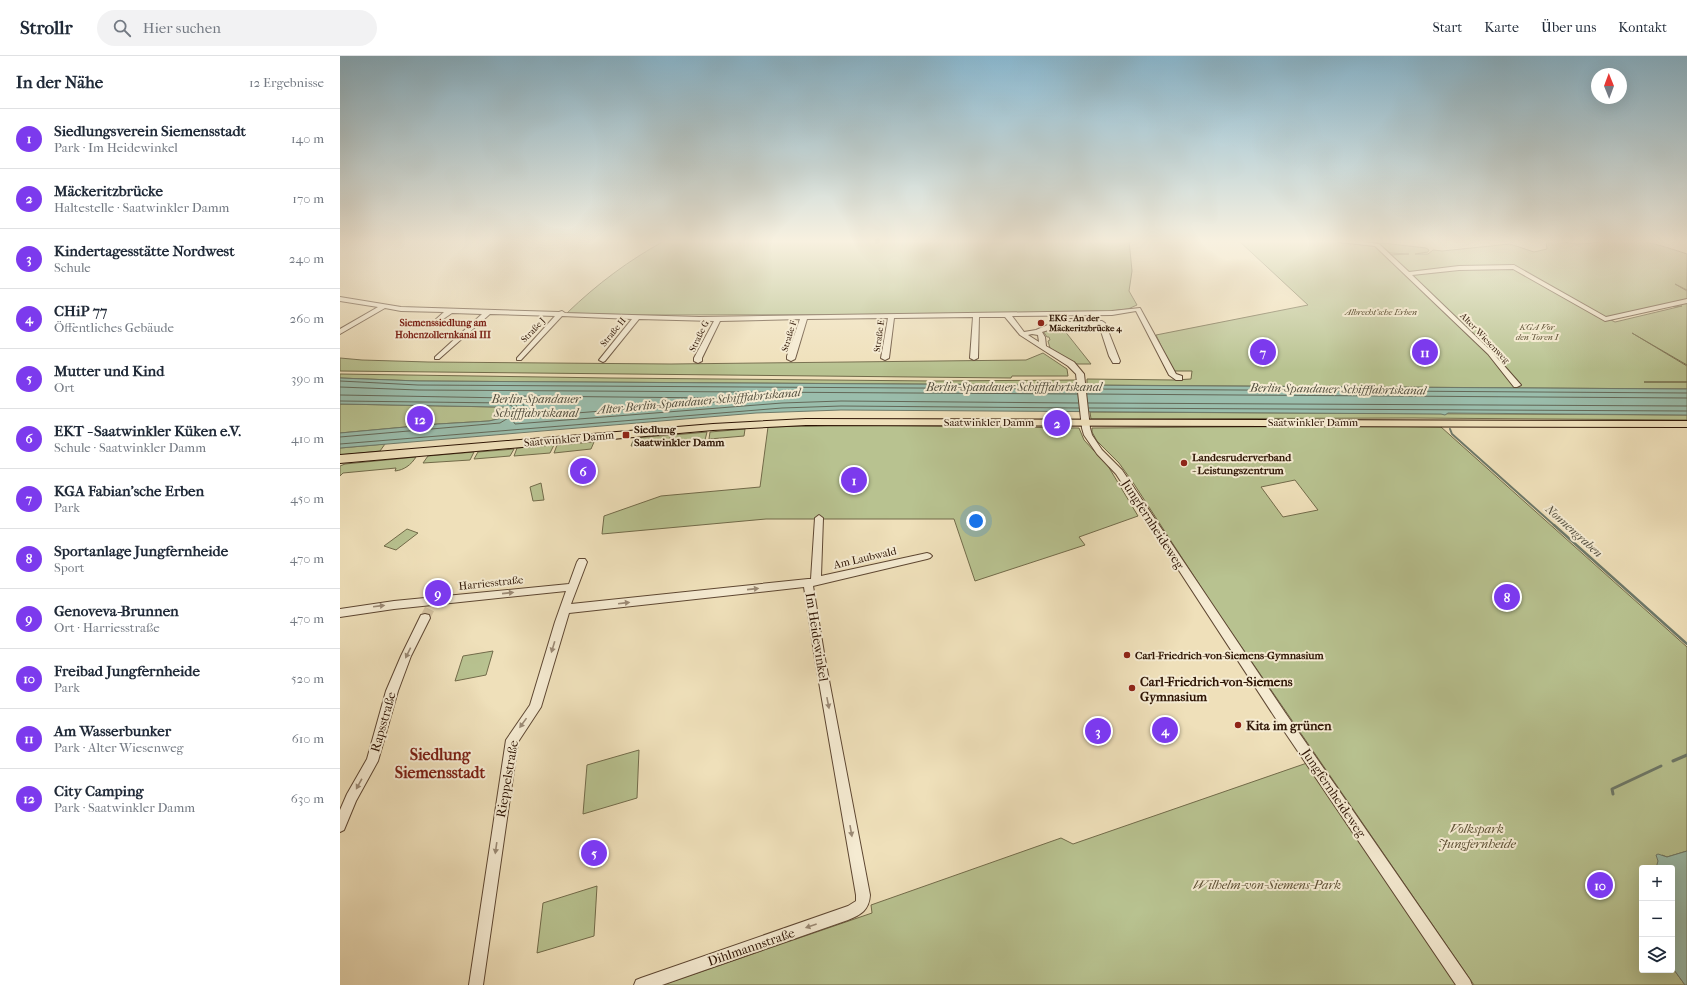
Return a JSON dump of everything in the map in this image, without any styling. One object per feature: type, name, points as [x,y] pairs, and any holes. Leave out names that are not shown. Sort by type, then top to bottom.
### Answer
[{"type":"main road","name":"Saatwinkler Damm","points":[[340,459],[762,424],[839,421],[1085,420],[1687,424]]},
{"type":"street","name":"Alter Wiesenweg","points":[[1418,283],[1490,353],[1517,385]]},
{"type":"street","points":[[1543,283],[1605,319],[1687,301]]},
{"type":"street","points":[[340,299],[401,309],[718,319],[1112,313],[1138,309],[1173,375],[1179,378]]},
{"type":"street","points":[[340,332],[383,307]]},
{"type":"street","points":[[436,322],[451,310]]},
{"type":"street","points":[[438,358],[489,311]]},
{"type":"street","name":"Straße J","points":[[519,359],[562,314]]},
{"type":"street","points":[[1007,315],[1022,334],[1044,347]]},
{"type":"street","name":"Straße H","points":[[603,360],[638,316]]},
{"type":"street","points":[[974,358],[976,316]]},
{"type":"street","name":"Straße E","points":[[886,358],[891,317]]},
{"type":"street","name":"Straße F","points":[[791,359],[804,318]]},
{"type":"street","name":"Straße G","points":[[698,361],[698,358],[718,319]]},
{"type":"street","points":[[1022,334],[1038,332],[1045,328],[1061,324],[1102,323],[1116,361]]},
{"type":"street","points":[[1038,332],[1043,336],[1044,347]]},
{"type":"street","name":"Jungfernheideweg","points":[[1044,347],[1071,364],[1080,374],[1085,420],[1091,443],[1119,472],[1282,718],[1465,985]]},
{"type":"street","name":"Im Heidewinkel","points":[[819,518],[812,583],[819,655],[863,895],[860,908]]},
{"type":"street","name":"Am Laubwald","points":[[812,583],[927,556]]},
{"type":"street","name":"Rieppelstraße","points":[[476,985],[512,740],[535,707],[565,610],[582,562]]},
{"type":"street","name":"Im Heidewinkel","points":[[565,610],[812,583]]},
{"type":"street","name":"Harriesstraße","points":[[340,612],[370,607],[432,604],[573,587]]},
{"type":"street","name":"Rapsstraße","points":[[340,826],[352,798],[372,761],[392,691],[406,656],[425,618]]},
{"type":"street","name":"Dihlmannstraße","points":[[641,985],[860,908]]},
{"type":"green space","points":[[601,283],[1130,283],[1129,291],[1137,305],[1128,309],[1103,312],[1012,314],[639,315],[567,313]]},
{"type":"green space","points":[[1285,283],[1687,283],[1687,290],[1675,284],[1687,291],[1687,300],[1609,319],[1615,322],[1682,306],[1674,307],[1671,305],[1687,301],[1687,365],[1632,333],[1687,366],[1687,389],[1087,385],[1087,379],[1191,379],[1192,371],[1173,371],[1156,335],[1308,305]]},
{"type":"green space","points":[[1060,325],[1091,364],[1076,364],[1050,348],[1048,341],[1050,340],[1049,337],[1047,337],[1043,331]]},
{"type":"green space","points":[[1043,353],[1067,369],[1068,376],[1012,376],[1011,378],[340,371],[340,358],[428,362],[671,364],[1026,360]]},
{"type":"green space","points":[[340,374],[935,381],[1076,380],[1076,385],[418,381],[340,378]]},
{"type":"green space","points":[[340,404],[506,407],[510,410],[508,414],[502,418],[489,421],[340,433]]},
{"type":"green space","points":[[1090,412],[1687,415],[1687,420],[1413,418],[1091,419]]},
{"type":"green space","points":[[847,425],[1079,428],[1084,440],[1108,466],[1138,516],[1079,537],[1085,545],[975,581],[954,519],[766,519],[602,534],[604,516],[661,496],[760,487],[768,427]]},
{"type":"green space","name":"Volkspark Jungfernheide","points":[[1441,427],[1687,647],[1687,851],[1667,857],[1662,855],[1657,865],[1639,865],[1639,973],[1675,973],[1675,971],[1685,985],[1474,985],[1214,607],[1134,484],[1119,463],[1097,441],[1092,432],[1092,428]],"holes":[[[1295,480],[1318,510],[1283,517],[1261,487]]]},
{"type":"green space","points":[[745,429],[744,436],[709,439],[710,432]]},
{"type":"green space","points":[[707,432],[705,440],[671,443],[673,435]]},
{"type":"green space","points":[[671,435],[668,443],[631,446],[634,438]]},
{"type":"green space","points":[[594,442],[591,449],[554,453],[557,445]]},
{"type":"green space","points":[[385,444],[380,451],[340,455],[340,448]]},
{"type":"green space","points":[[554,445],[550,453],[514,456],[517,448]]},
{"type":"green space","points":[[514,449],[510,456],[474,459],[478,452]]},
{"type":"green space","points":[[474,452],[470,460],[423,463],[428,456]]},
{"type":"green space","points":[[416,457],[407,467],[401,470],[395,471],[396,468],[343,473],[340,476],[340,466],[345,464]]},
{"type":"green space","points":[[541,483],[544,500],[533,501],[530,487]]},
{"type":"green space","points":[[407,529],[418,533],[396,550],[384,546]]},
{"type":"green space","points":[[493,651],[486,675],[455,681],[463,656]]},
{"type":"green space","points":[[639,750],[637,798],[583,814],[587,765]]},
{"type":"green space","name":"Wilhelm-von-Siemens-Park","points":[[1307,763],[1457,985],[662,985],[872,913],[871,905],[1061,838],[1073,844]]},
{"type":"green space","points":[[597,886],[594,936],[537,953],[543,903]]},
{"type":"water","name":"Berlin-Spandauer Schifffahrtskanal","points":[[340,378],[418,381],[1687,389],[1687,415],[1448,413],[1445,415],[841,410],[756,413],[340,448],[340,433],[489,421],[502,418],[508,414],[510,410],[506,407],[340,404]]},
{"type":"water","points":[[1687,851],[1687,985],[1685,985],[1675,971],[1675,865],[1657,865],[1658,861],[1656,855],[1658,854],[1667,857]]},
{"type":"waterway","name":"Nonnengraben","points":[[1450,429],[1452,434],[1555,526]]},
{"type":"waterway","name":"Nonnengraben","points":[[1554,525],[1687,644]]},
{"type":"waterway","points":[[1673,761],[1687,755]]},
{"type":"waterway","points":[[1613,794],[1612,789],[1661,766]]},
{"type":"tunnel","points":[[425,618],[430,608]]},
{"type":"place","name":"EKG - An der Mäckeritzbrücke 4","points":[[1041,323]]},
{"type":"place","name":"KGA Fabian'sche Erben","points":[[1263,352]]},
{"type":"place","name":"Am Wasserbunker","points":[[1425,352]]},
{"type":"place","name":"City Camping","points":[[420,419]]},
{"type":"place","name":"Mäckeritzbrücke","points":[[1057,423]]},
{"type":"place","name":"Siedlung Saatwinkler Damm","points":[[626,435]]},
{"type":"place","name":"Landesruderverband - Leistungszentrum","points":[[1184,463]]},
{"type":"place","name":"EKT - Saatwinkler Küken e.V.","points":[[583,471]]},
{"type":"place","name":"Siedlungsverein Siemensstadt","points":[[854,480]]},
{"type":"place","name":"Genoveva-Brunnen","points":[[438,593]]},
{"type":"place","name":"Sportanlage Jungfernheide","points":[[1507,597]]},
{"type":"place","name":"Carl-Friedrich-von-Siemens-Gymnasium","points":[[1127,655]]},
{"type":"place","name":"Carl-Friedrich-von-Siemens Gymnasium","points":[[1132,688]]},
{"type":"place","name":"Kita im grünen","points":[[1238,725]]},
{"type":"place","name":"CHiP 77","points":[[1165,730]]},
{"type":"place","name":"Kindertagesstätte Nordwest","points":[[1098,731]]},
{"type":"place","name":"Mutter und Kind","points":[[594,853]]},
{"type":"place","name":"Freibad Jungfernheide","points":[[1600,885]]},
{"type":"district","name":"Siemenssiedlung am Hohenzollernkanal III","points":[[443,328]]},
{"type":"district","name":"Siedlung Siemensstadt","points":[[440,763]]},
{"type":"park label","name":"Albrecht'sche Erben","points":[[1381,312]]},
{"type":"park label","name":"KGA Vor den Toren I","points":[[1537,332]]},
{"type":"water label","name":"Alter Berlin-Spandauer Schifffahrtskanal","points":[[699,401]]}]
